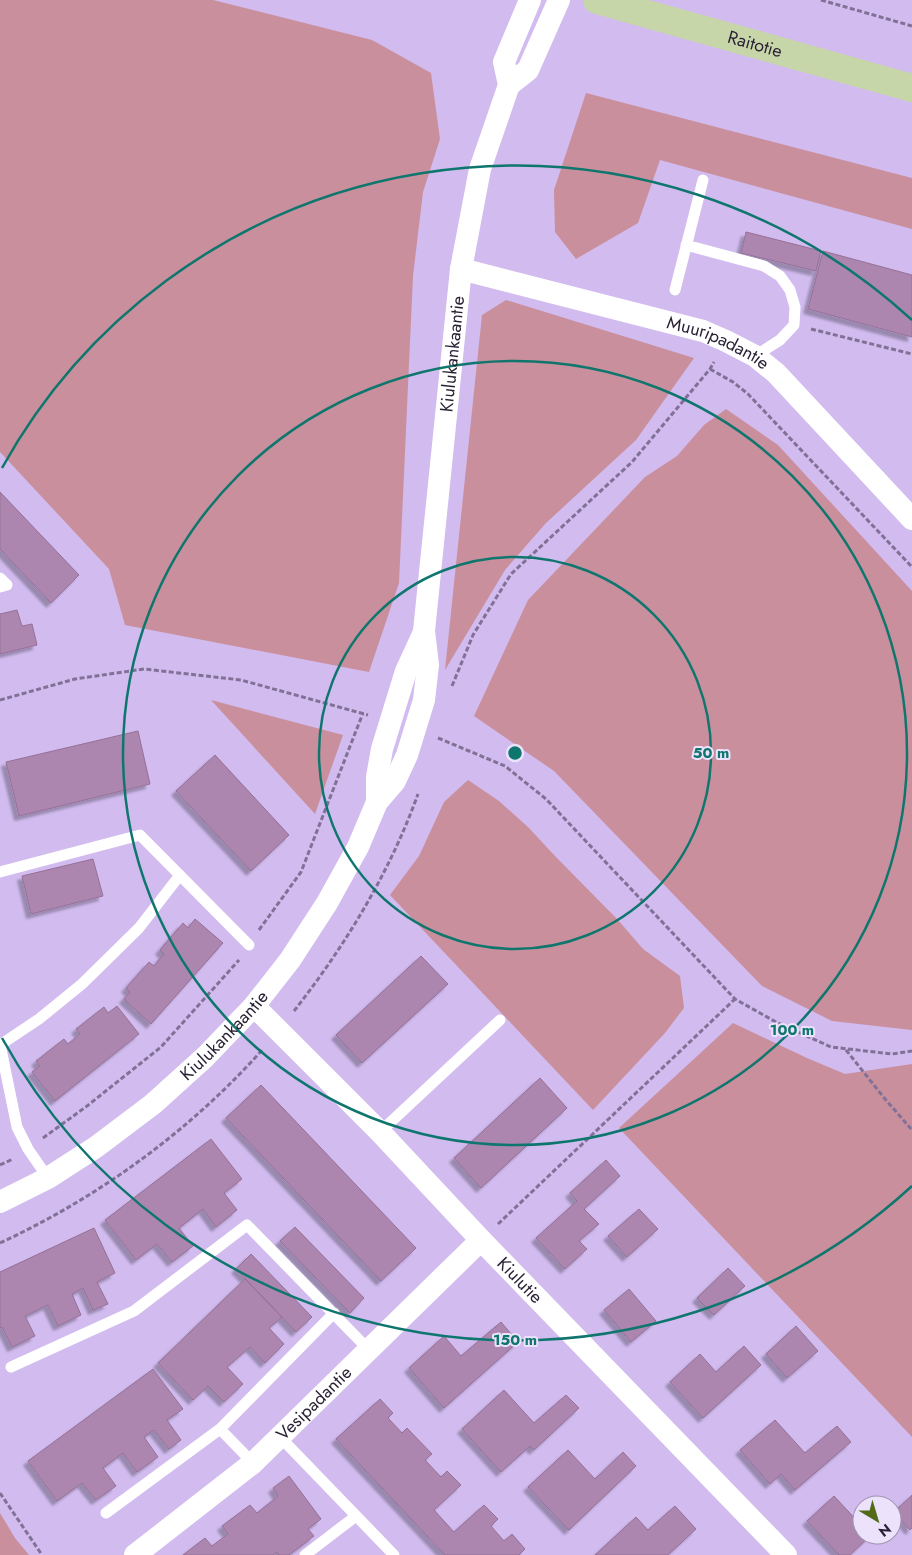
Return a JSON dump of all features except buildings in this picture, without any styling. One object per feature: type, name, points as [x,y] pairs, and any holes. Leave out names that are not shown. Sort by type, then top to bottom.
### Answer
[{"type":"main road","name":"Raitotie","points":[[597,0],[912,88]]},
{"type":"street","name":"Kiulukankaantie","points":[[0,1202],[48,1178],[96,1147],[153,1104],[205,1057],[254,1006],[290,960],[327,903],[358,847],[377,802],[395,781],[407,755],[424,700],[428,665],[424,631],[461,269],[480,169],[509,85],[504,62],[530,0]]},
{"type":"street","points":[[509,85],[528,70],[559,0]]},
{"type":"street","name":"Muuripadantie","points":[[461,269],[703,332],[755,356],[776,373],[912,519]]},
{"type":"street","name":"Kiulukankaantie","points":[[377,802],[376,776],[382,749],[406,671],[424,631]]},
{"type":"street","name":"Kiulutie","points":[[254,1006],[380,1132],[481,1240],[786,1555]]},
{"type":"street","name":"Vesipadantie","points":[[135,1555],[253,1463],[481,1240]]},
{"type":"lane","points":[[675,290],[703,180]]},
{"type":"lane","points":[[686,245],[764,266],[780,276],[790,290],[795,307],[794,325],[780,340],[755,356]]},
{"type":"lane","points":[[0,578],[7,585],[0,587]]},
{"type":"lane","points":[[0,872],[140,835],[249,945]]},
{"type":"lane","points":[[48,1178],[28,1149],[17,1127],[0,1044],[39,1019],[82,984],[139,928],[180,875]]},
{"type":"lane","points":[[380,1132],[500,1020]]},
{"type":"lane","points":[[11,1367],[134,1311],[247,1225],[369,1350]]},
{"type":"lane","points":[[106,1513],[220,1429],[334,1313]]},
{"type":"lane","points":[[220,1429],[253,1463]]},
{"type":"lane","points":[[280,1437],[394,1555]]},
{"type":"lane","points":[[304,1555],[356,1516]]},
{"type":"path","points":[[821,0],[912,26]]},
{"type":"path","points":[[794,325],[912,354]]},
{"type":"path","points":[[710,369],[733,382],[748,394],[912,567]]},
{"type":"path","points":[[0,700],[75,679],[144,669],[241,680],[363,713],[390,723]]},
{"type":"path","points":[[0,1165],[28,1149],[87,1106],[161,1047],[234,966],[300,872],[363,713]]},
{"type":"path","points":[[415,731],[438,738],[505,766],[546,799],[735,999],[776,1022],[830,1047],[892,1054],[912,1051]]},
{"type":"path","points":[[481,1240],[735,999]]},
{"type":"path","points":[[846,1049],[912,1130]]},
{"type":"path","points":[[0,1493],[42,1555]]},
{"type":"shaded area","points":[[0,0],[213,0],[372,40],[431,73],[440,139],[423,192],[413,276],[399,583],[369,672],[125,625],[109,569],[0,452]]},
{"type":"shaded area","points":[[586,93],[912,178],[912,229],[660,160],[638,223],[576,259],[555,232],[554,190]]},
{"type":"shaded area","points":[[506,300],[694,358],[636,440],[546,523],[505,570],[445,670],[482,315]]},
{"type":"shaded area","points":[[726,409],[778,445],[912,591],[912,1030],[832,1021],[762,986],[554,771],[474,716],[528,600],[645,477],[677,456],[704,425]]},
{"type":"shaded area","points":[[211,700],[343,735],[315,814]]},
{"type":"shaded area","points":[[468,780],[499,801],[529,828],[618,920],[643,949],[680,976],[684,1008],[665,1033],[593,1110],[390,895],[419,856],[444,802]]},
{"type":"shaded area","points":[[733,1023],[845,1074],[912,1064],[912,1437],[619,1128]]},
{"type":"shaded area","points":[[0,1513],[15,1538],[29,1555],[0,1555]]}]
